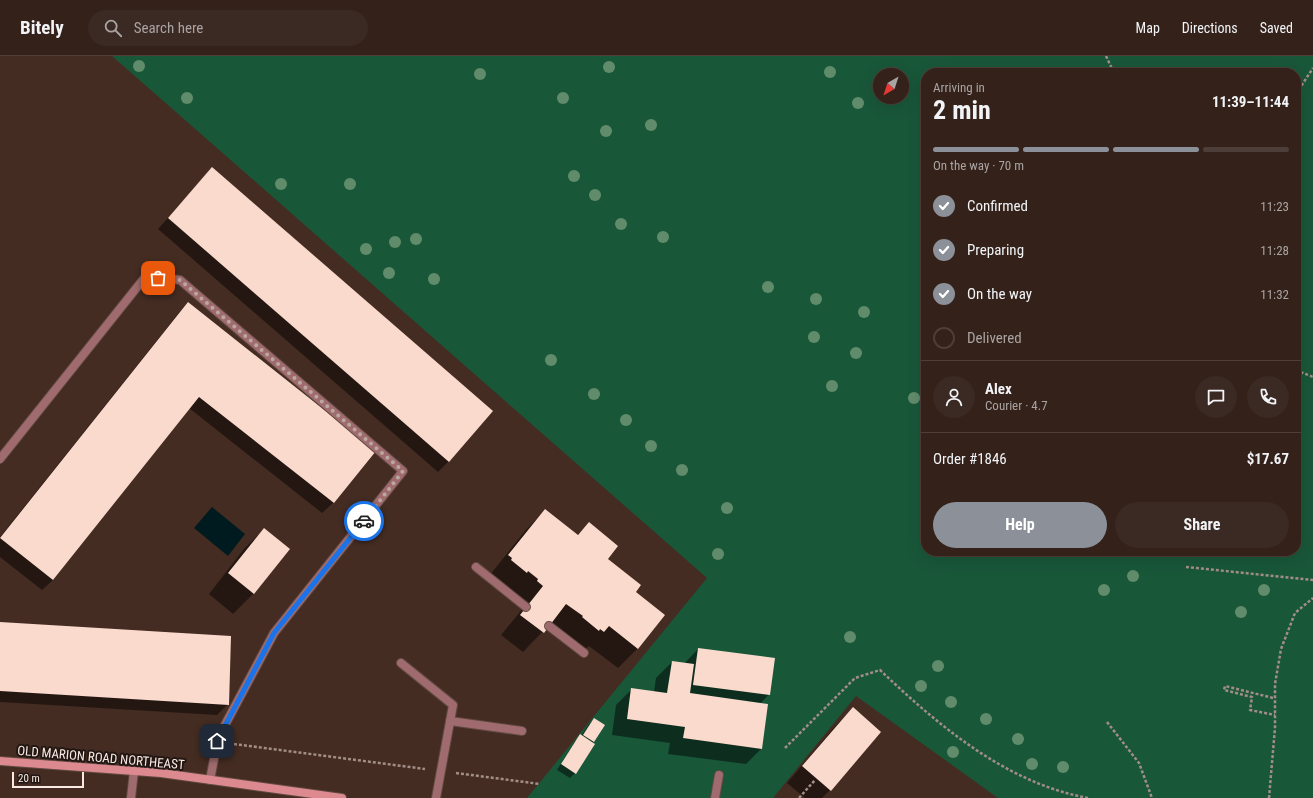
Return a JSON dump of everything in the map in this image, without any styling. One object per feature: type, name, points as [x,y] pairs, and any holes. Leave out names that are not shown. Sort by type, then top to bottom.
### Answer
[{"type":"main road","name":"OLD MARION ROAD NORTHEAST","points":[[0,760],[134,771],[342,798]]},
{"type":"lane","points":[[0,459],[146,276],[180,280],[403,471],[274,633],[217,741],[210,780]]},
{"type":"lane","points":[[476,567],[526,607]]},
{"type":"lane","points":[[549,626],[584,653]]},
{"type":"lane","points":[[401,663],[453,705],[436,798]]},
{"type":"lane","points":[[450,721],[522,730]]},
{"type":"lane","points":[[131,798],[134,771]]},
{"type":"lane","points":[[716,798],[719,775]]},
{"type":"path","points":[[1106,56],[1112,68]]},
{"type":"path","points":[[1301,86],[1313,68]]},
{"type":"path","points":[[1301,372],[1313,377]]},
{"type":"path","points":[[1186,567],[1313,580]]},
{"type":"path","points":[[1269,798],[1275,715],[1275,684],[1281,649],[1295,613],[1313,598]]},
{"type":"path","points":[[785,748],[855,678],[880,670],[944,726],[984,756],[1029,779],[1068,794],[1088,798]]},
{"type":"path","points":[[1273,698],[1225,686],[1224,690],[1252,697],[1250,710],[1275,715]]},
{"type":"path","points":[[1107,722],[1139,763],[1152,798]]},
{"type":"path","points":[[217,741],[540,784]]},
{"type":"path","points":[[799,798],[815,780]]},
{"type":"green space","points":[[112,56],[1313,56],[1313,798],[998,798],[856,696],[773,798],[527,798],[707,578]]},
{"type":"water","points":[[212,507],[245,534],[228,556],[194,528]]},
{"type":"building","points":[[212,167],[493,411],[449,462],[168,218]]},
{"type":"building","points":[[188,302],[376,451],[334,503],[199,397],[53,580],[0,538]]},
{"type":"building","points":[[545,509],[578,535],[589,522],[618,546],[608,559],[641,585],[636,592],[665,615],[638,649],[609,626],[604,632],[600,629],[599,631],[582,617],[583,616],[566,604],[544,633],[520,615],[543,586],[537,581],[538,579],[528,571],[527,573],[511,560],[512,558],[508,555]]},
{"type":"building","points":[[264,528],[290,549],[254,594],[228,573]]},
{"type":"building","points":[[0,622],[231,636],[229,705],[0,691]]},
{"type":"building","points":[[698,648],[775,658],[770,695],[693,685]]},
{"type":"building","points":[[672,661],[694,664],[690,693],[768,704],[762,749],[683,738],[685,727],[627,719],[631,688],[667,693]]},
{"type":"building","points":[[853,707],[881,732],[831,791],[802,766]]},
{"type":"building","points":[[594,718],[605,725],[594,742],[583,735]]},
{"type":"building","points":[[580,734],[595,744],[576,774],[561,764]]},
{"type":"way so far","points":[[158,278],[180,280],[403,471],[364,521]]},
{"type":"route","points":[[217,741],[274,633],[364,521]]}]
